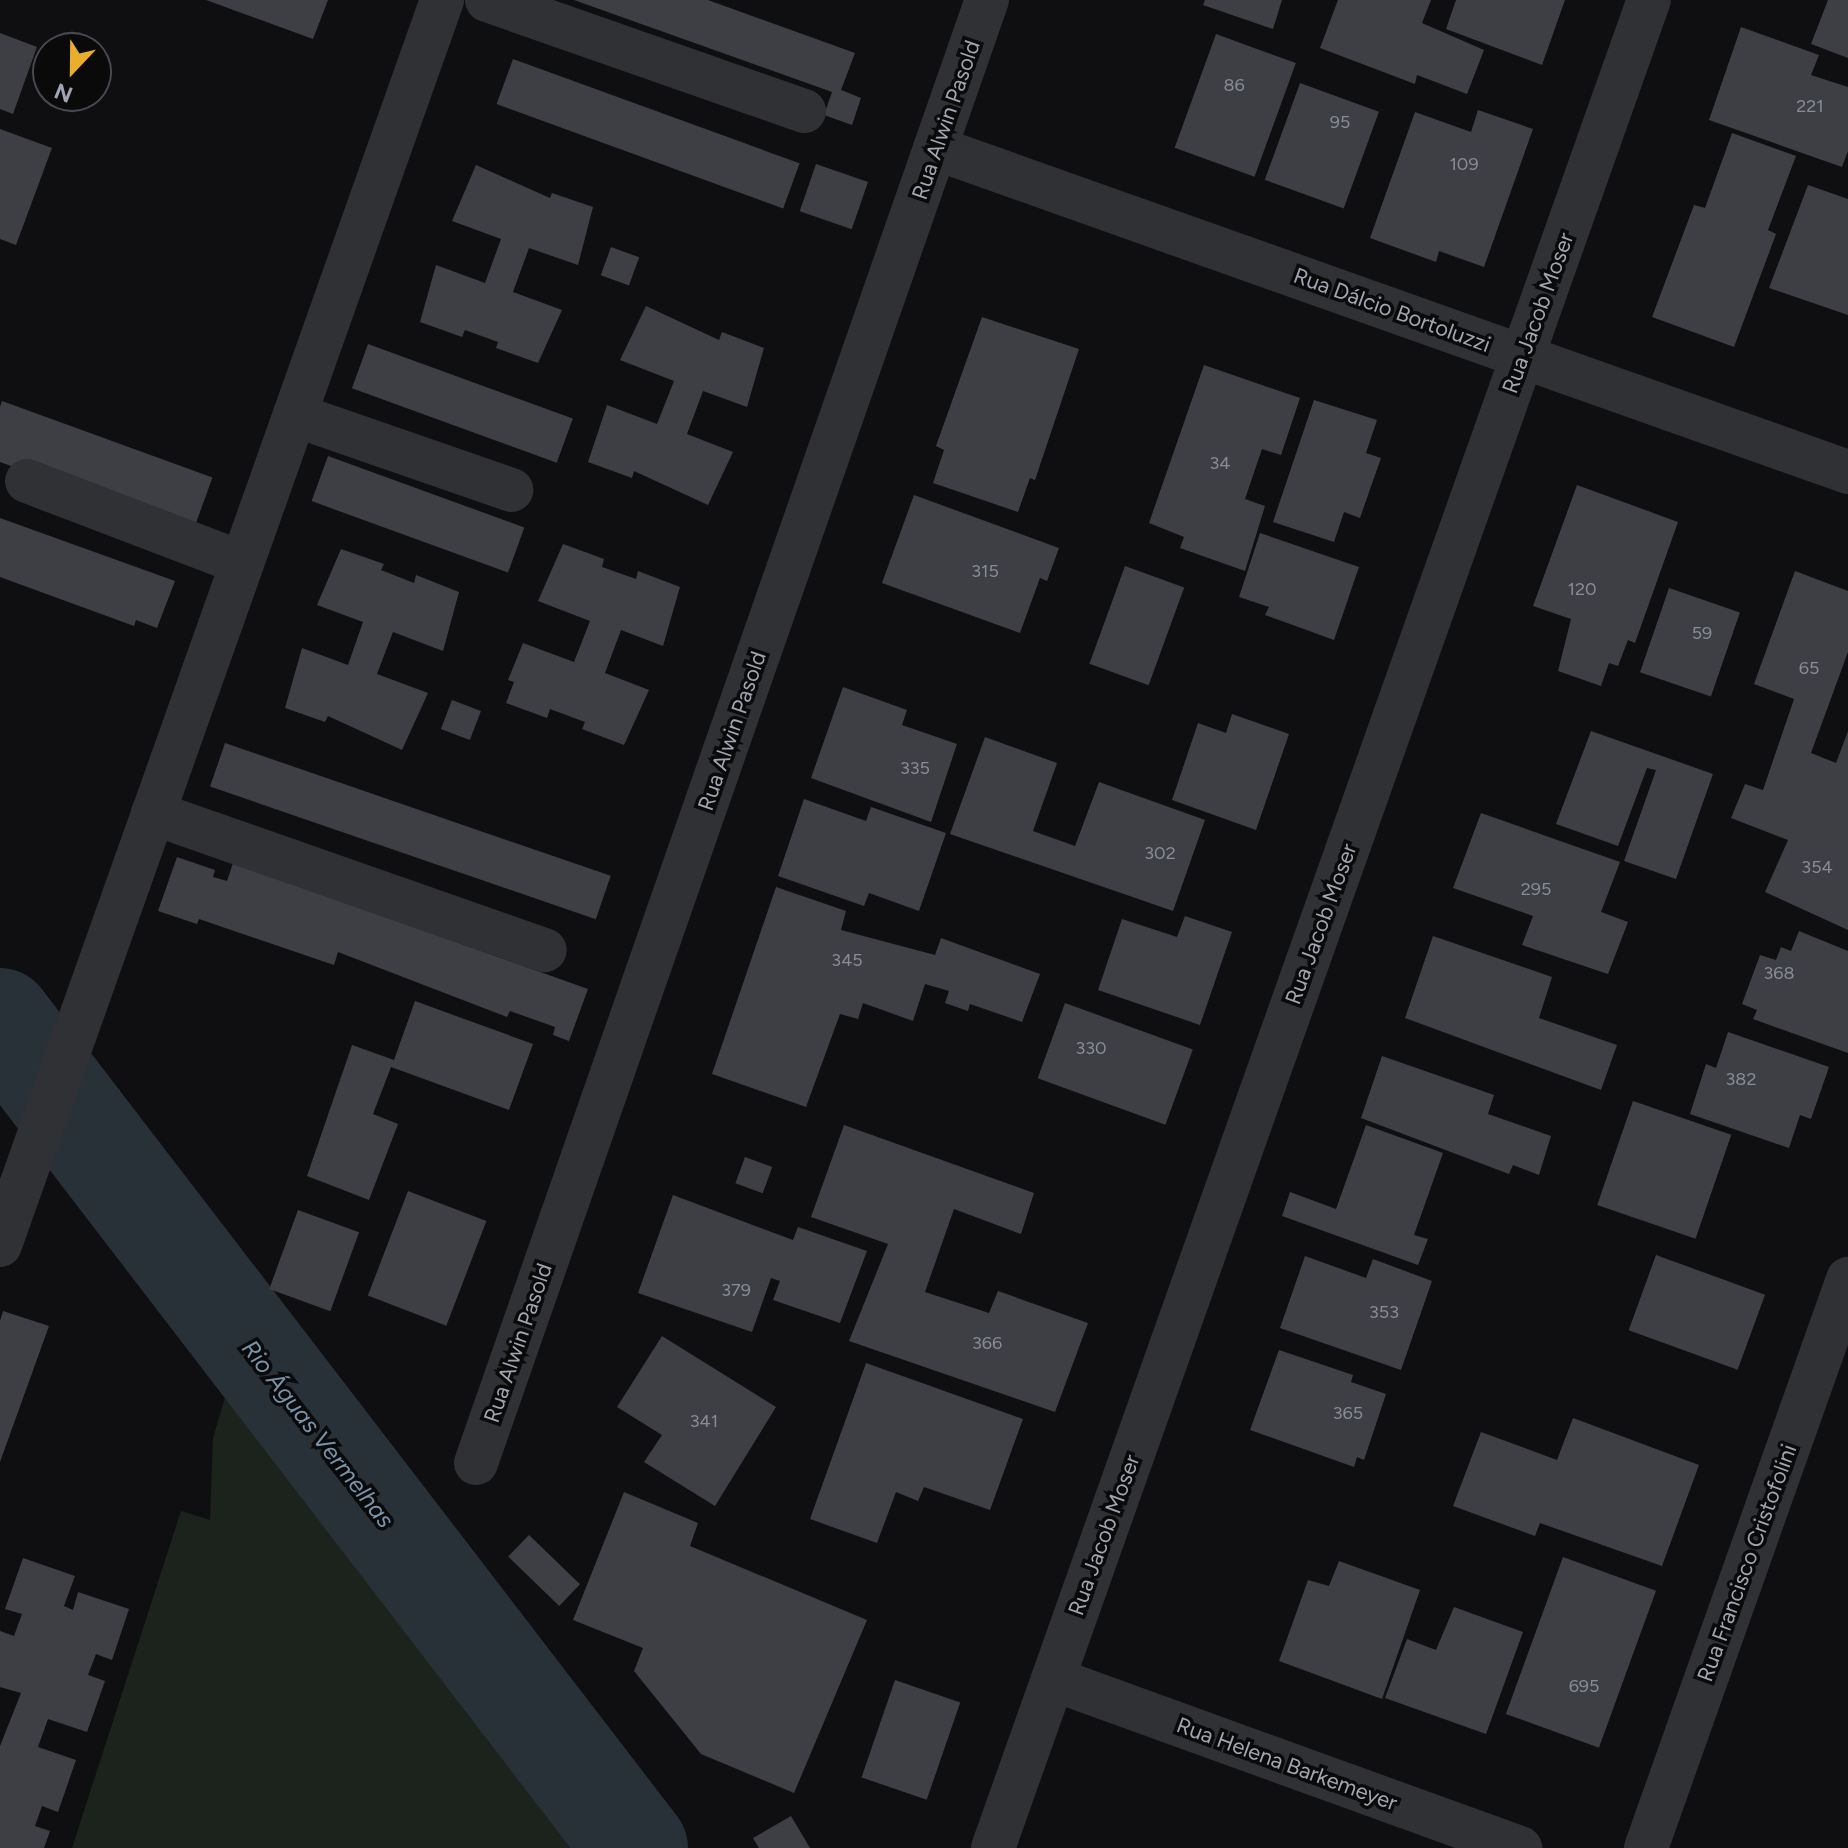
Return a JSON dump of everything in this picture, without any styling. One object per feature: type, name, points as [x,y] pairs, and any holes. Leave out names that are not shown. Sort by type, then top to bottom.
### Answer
[{"type":"street","points":[[0,1245],[442,0]]},
{"type":"street","points":[[487,0],[804,111]]},
{"type":"street","name":"Rua Alwin Pasold","points":[[476,1463],[987,0]]},
{"type":"street","name":"Rua Jacob Moser","points":[[993,1848],[1649,0]]},
{"type":"street","name":"Rua Dálcio Bortoluzzi","points":[[935,148],[1848,472]]},
{"type":"street","points":[[295,415],[511,490]]},
{"type":"street","points":[[27,481],[242,563]]},
{"type":"street","points":[[153,813],[545,950]]},
{"type":"street","name":"Rua Francisco Cristofolini","points":[[1646,1848],[1848,1279]]},
{"type":"street","name":"Rua Helena Barkemeyer","points":[[1053,1679],[1520,1848]]},
{"type":"shaded area","points":[[254,1300],[659,1848],[72,1848],[181,1511],[210,1520],[213,1438]]},
{"type":"building","points":[[206,0],[328,0],[313,39]]},
{"type":"building","points":[[574,0],[708,0],[855,53],[841,90],[861,98],[852,125],[824,115],[832,92]]},
{"type":"building","points":[[1205,0],[1282,0],[1273,29],[1203,5]]},
{"type":"building","points":[[1338,0],[1431,0],[1422,23],[1484,50],[1467,94],[1417,75],[1415,84],[1320,48]]},
{"type":"building","points":[[1456,0],[1565,0],[1542,65],[1446,29]]},
{"type":"building","points":[[1828,0],[1848,0],[1848,58],[1811,44]]},
{"type":"building","points":[[1741,27],[1819,55],[1811,75],[1848,87],[1848,151],[1842,167],[1709,120]]},
{"type":"building","points":[[0,33],[32,45],[32,61],[13,114],[0,109]]},
{"type":"building","points":[[1216,34],[1296,63],[1254,177],[1175,148]]},
{"type":"building","points":[[513,59],[800,163],[783,208],[497,104]]},
{"type":"building","points":[[1300,83],[1379,112],[1344,209],[1265,180]]},
{"type":"building","points":[[1478,110],[1533,129],[1484,267],[1439,251],[1436,262],[1370,238],[1415,112],[1471,132]]},
{"type":"building","points":[[0,129],[52,148],[16,245],[0,239]]},
{"type":"building","points":[[1732,133],[1796,156],[1768,230],[1776,234],[1734,347],[1652,317],[1694,205],[1705,208]]},
{"type":"building","points":[[816,164],[868,182],[852,229],[800,211]]},
{"type":"building","points":[[476,165],[550,198],[552,193],[593,207],[578,265],[529,248],[513,292],[562,310],[538,363],[496,348],[498,342],[465,330],[462,337],[420,322],[436,265],[485,283],[501,239],[452,221]]},
{"type":"building","points":[[1808,185],[1848,199],[1848,315],[1769,288]]},
{"type":"building","points":[[611,247],[639,257],[629,285],[601,275]]},
{"type":"building","points":[[646,306],[719,340],[722,332],[764,348],[747,407],[703,391],[687,434],[733,452],[708,505],[634,471],[632,478],[588,462],[607,405],[657,424],[674,381],[620,360]]},
{"type":"building","points":[[982,317],[1079,349],[1035,480],[1030,478],[1018,512],[933,483],[944,450],[936,446]]},
{"type":"building","points":[[368,344],[573,419],[557,463],[352,388]]},
{"type":"building","points":[[1204,365],[1300,398],[1281,455],[1262,449],[1245,499],[1265,506],[1245,571],[1180,548],[1184,537],[1149,523]]},
{"type":"building","points":[[1314,400],[1377,420],[1366,453],[1381,458],[1360,518],[1344,512],[1334,542],[1273,522]]},
{"type":"building","points":[[2,401],[212,478],[193,532],[0,462]]},
{"type":"building","points":[[328,456],[524,527],[508,573],[312,501]]},
{"type":"building","points":[[1577,485],[1678,522],[1635,643],[1628,640],[1618,666],[1609,663],[1601,686],[1558,671],[1571,619],[1533,606]]},
{"type":"building","points":[[914,495],[1059,548],[1047,581],[1040,578],[1020,633],[882,583]]},
{"type":"building","points":[[0,518],[175,581],[157,628],[136,620],[134,626],[0,577]]},
{"type":"building","points":[[1260,533],[1359,567],[1334,640],[1265,615],[1269,607],[1239,597]]},
{"type":"building","points":[[563,544],[604,559],[602,567],[636,579],[638,571],[680,587],[663,646],[621,630],[605,673],[649,690],[624,745],[582,729],[585,722],[550,709],[547,718],[506,703],[514,682],[508,680],[523,643],[574,662],[590,621],[538,601]]},
{"type":"building","points":[[341,549],[384,564],[381,570],[414,583],[416,575],[459,592],[443,651],[393,632],[377,674],[428,693],[402,750],[328,716],[325,722],[285,708],[302,648],[348,665],[363,622],[317,605]]},
{"type":"building","points":[[1125,566],[1184,588],[1149,685],[1089,664]]},
{"type":"building","points":[[1795,571],[1848,591],[1848,652],[1811,753],[1836,763],[1848,731],[1848,930],[1765,892],[1788,840],[1731,818],[1745,784],[1763,790],[1794,699],[1754,684]]},
{"type":"building","points":[[1669,588],[1740,612],[1711,697],[1640,672]]},
{"type":"building","points":[[843,687],[907,710],[902,725],[957,744],[931,822],[811,778]]},
{"type":"building","points":[[452,700],[481,711],[470,740],[441,729]]},
{"type":"building","points":[[1232,714],[1289,734],[1256,830],[1172,800],[1198,723],[1226,733]]},
{"type":"building","points":[[1591,731],[1713,774],[1676,879],[1624,861],[1656,770],[1647,768],[1618,846],[1556,824]]},
{"type":"building","points":[[985,737],[1057,763],[1033,831],[1075,846],[1099,782],[1205,820],[1173,911],[950,834]]},
{"type":"building","points":[[225,743],[611,876],[596,919],[210,786]]},
{"type":"building","points":[[804,799],[866,821],[871,807],[946,833],[919,911],[869,893],[864,906],[778,876]]},
{"type":"building","points":[[1481,813],[1620,862],[1601,912],[1628,922],[1608,974],[1522,945],[1533,916],[1453,888]]},
{"type":"building","points":[[177,857],[215,870],[213,877],[227,881],[233,863],[588,989],[569,1041],[553,1035],[555,1027],[510,1011],[507,1017],[338,952],[334,965],[199,919],[197,924],[158,911]]},
{"type":"building","points":[[776,887],[846,911],[841,930],[935,955],[941,938],[1040,974],[1022,1022],[970,1004],[968,1011],[945,1003],[949,991],[925,984],[913,1021],[863,1003],[858,1019],[840,1014],[806,1107],[712,1074]]},
{"type":"building","points":[[1185,916],[1232,932],[1200,1025],[1098,990],[1122,919],[1177,937]]},
{"type":"building","points":[[1799,931],[1848,951],[1848,1053],[1753,1019],[1757,1010],[1742,1004],[1760,955],[1776,960],[1781,947],[1791,951]]},
{"type":"building","points":[[1433,936],[1552,977],[1539,1018],[1617,1045],[1601,1090],[1405,1018]]},
{"type":"building","points":[[415,1001],[533,1044],[509,1110],[391,1067],[373,1114],[398,1124],[369,1200],[307,1176],[352,1045],[394,1060]]},
{"type":"building","points":[[1065,1003],[1193,1050],[1165,1125],[1038,1078]]},
{"type":"building","points":[[1728,1032],[1829,1067],[1811,1119],[1800,1115],[1789,1148],[1690,1114],[1706,1064],[1716,1068]]},
{"type":"building","points":[[1382,1056],[1494,1095],[1488,1114],[1551,1136],[1539,1175],[1513,1165],[1509,1174],[1361,1118]]},
{"type":"building","points":[[1633,1101],[1731,1135],[1696,1239],[1597,1205]]},
{"type":"building","points":[[844,1125],[1034,1193],[1021,1234],[954,1209],[925,1292],[989,1313],[998,1291],[1088,1323],[1055,1412],[849,1341],[888,1244],[811,1217]]},
{"type":"building","points":[[1366,1125],[1443,1153],[1414,1235],[1428,1239],[1418,1265],[1282,1216],[1290,1192],[1336,1209]]},
{"type":"building","points":[[745,1157],[772,1167],[763,1193],[735,1183]]},
{"type":"building","points":[[408,1191],[486,1221],[446,1326],[368,1296]]},
{"type":"building","points":[[673,1195],[793,1240],[798,1227],[867,1251],[840,1323],[773,1300],[780,1281],[771,1278],[752,1332],[638,1293]]},
{"type":"building","points":[[298,1210],[359,1232],[330,1311],[269,1289]]},
{"type":"building","points":[[1656,1255],[1765,1295],[1738,1370],[1629,1330]]},
{"type":"building","points":[[1305,1256],[1366,1278],[1373,1259],[1432,1281],[1401,1370],[1280,1328]]},
{"type":"building","points":[[3,1311],[49,1326],[0,1462],[0,1321]]},
{"type":"building","points":[[662,1336],[776,1407],[715,1506],[644,1462],[662,1435],[617,1407]]},
{"type":"building","points":[[1279,1350],[1353,1375],[1351,1382],[1386,1394],[1364,1460],[1357,1457],[1354,1467],[1250,1430]]},
{"type":"building","points":[[866,1363],[1023,1419],[990,1510],[924,1487],[918,1501],[896,1492],[877,1543],[810,1519]]},
{"type":"building","points":[[1573,1418],[1699,1465],[1662,1566],[1540,1523],[1535,1536],[1453,1506],[1481,1432],[1557,1460]]},
{"type":"building","points":[[624,1492],[698,1523],[690,1546],[867,1620],[794,1793],[701,1754],[634,1671],[643,1648],[573,1620]]},
{"type":"building","points":[[529,1535],[580,1584],[559,1606],[508,1557]]},
{"type":"building","points":[[1563,1557],[1656,1591],[1599,1748],[1506,1714]]},
{"type":"building","points":[[23,1558],[75,1576],[64,1606],[73,1610],[78,1592],[129,1609],[112,1660],[96,1654],[88,1675],[105,1681],[87,1732],[48,1719],[38,1747],[76,1760],[58,1812],[42,1806],[35,1826],[50,1831],[44,1848],[0,1848],[0,1746],[21,1693],[0,1687],[0,1631],[14,1636],[22,1614],[5,1609]]},
{"type":"building","points":[[1339,1561],[1420,1590],[1382,1699],[1279,1661],[1308,1580],[1329,1586]]},
{"type":"building","points":[[1454,1607],[1523,1632],[1486,1734],[1385,1698],[1407,1639],[1436,1650]]},
{"type":"building","points":[[895,1680],[960,1702],[927,1800],[861,1777]]},
{"type":"building","points":[[791,1816],[810,1848],[759,1848],[753,1838]]},
{"type":"waterway","name":"Rio Águas Vermelhas","points":[[0,1020],[636,1848]]}]
